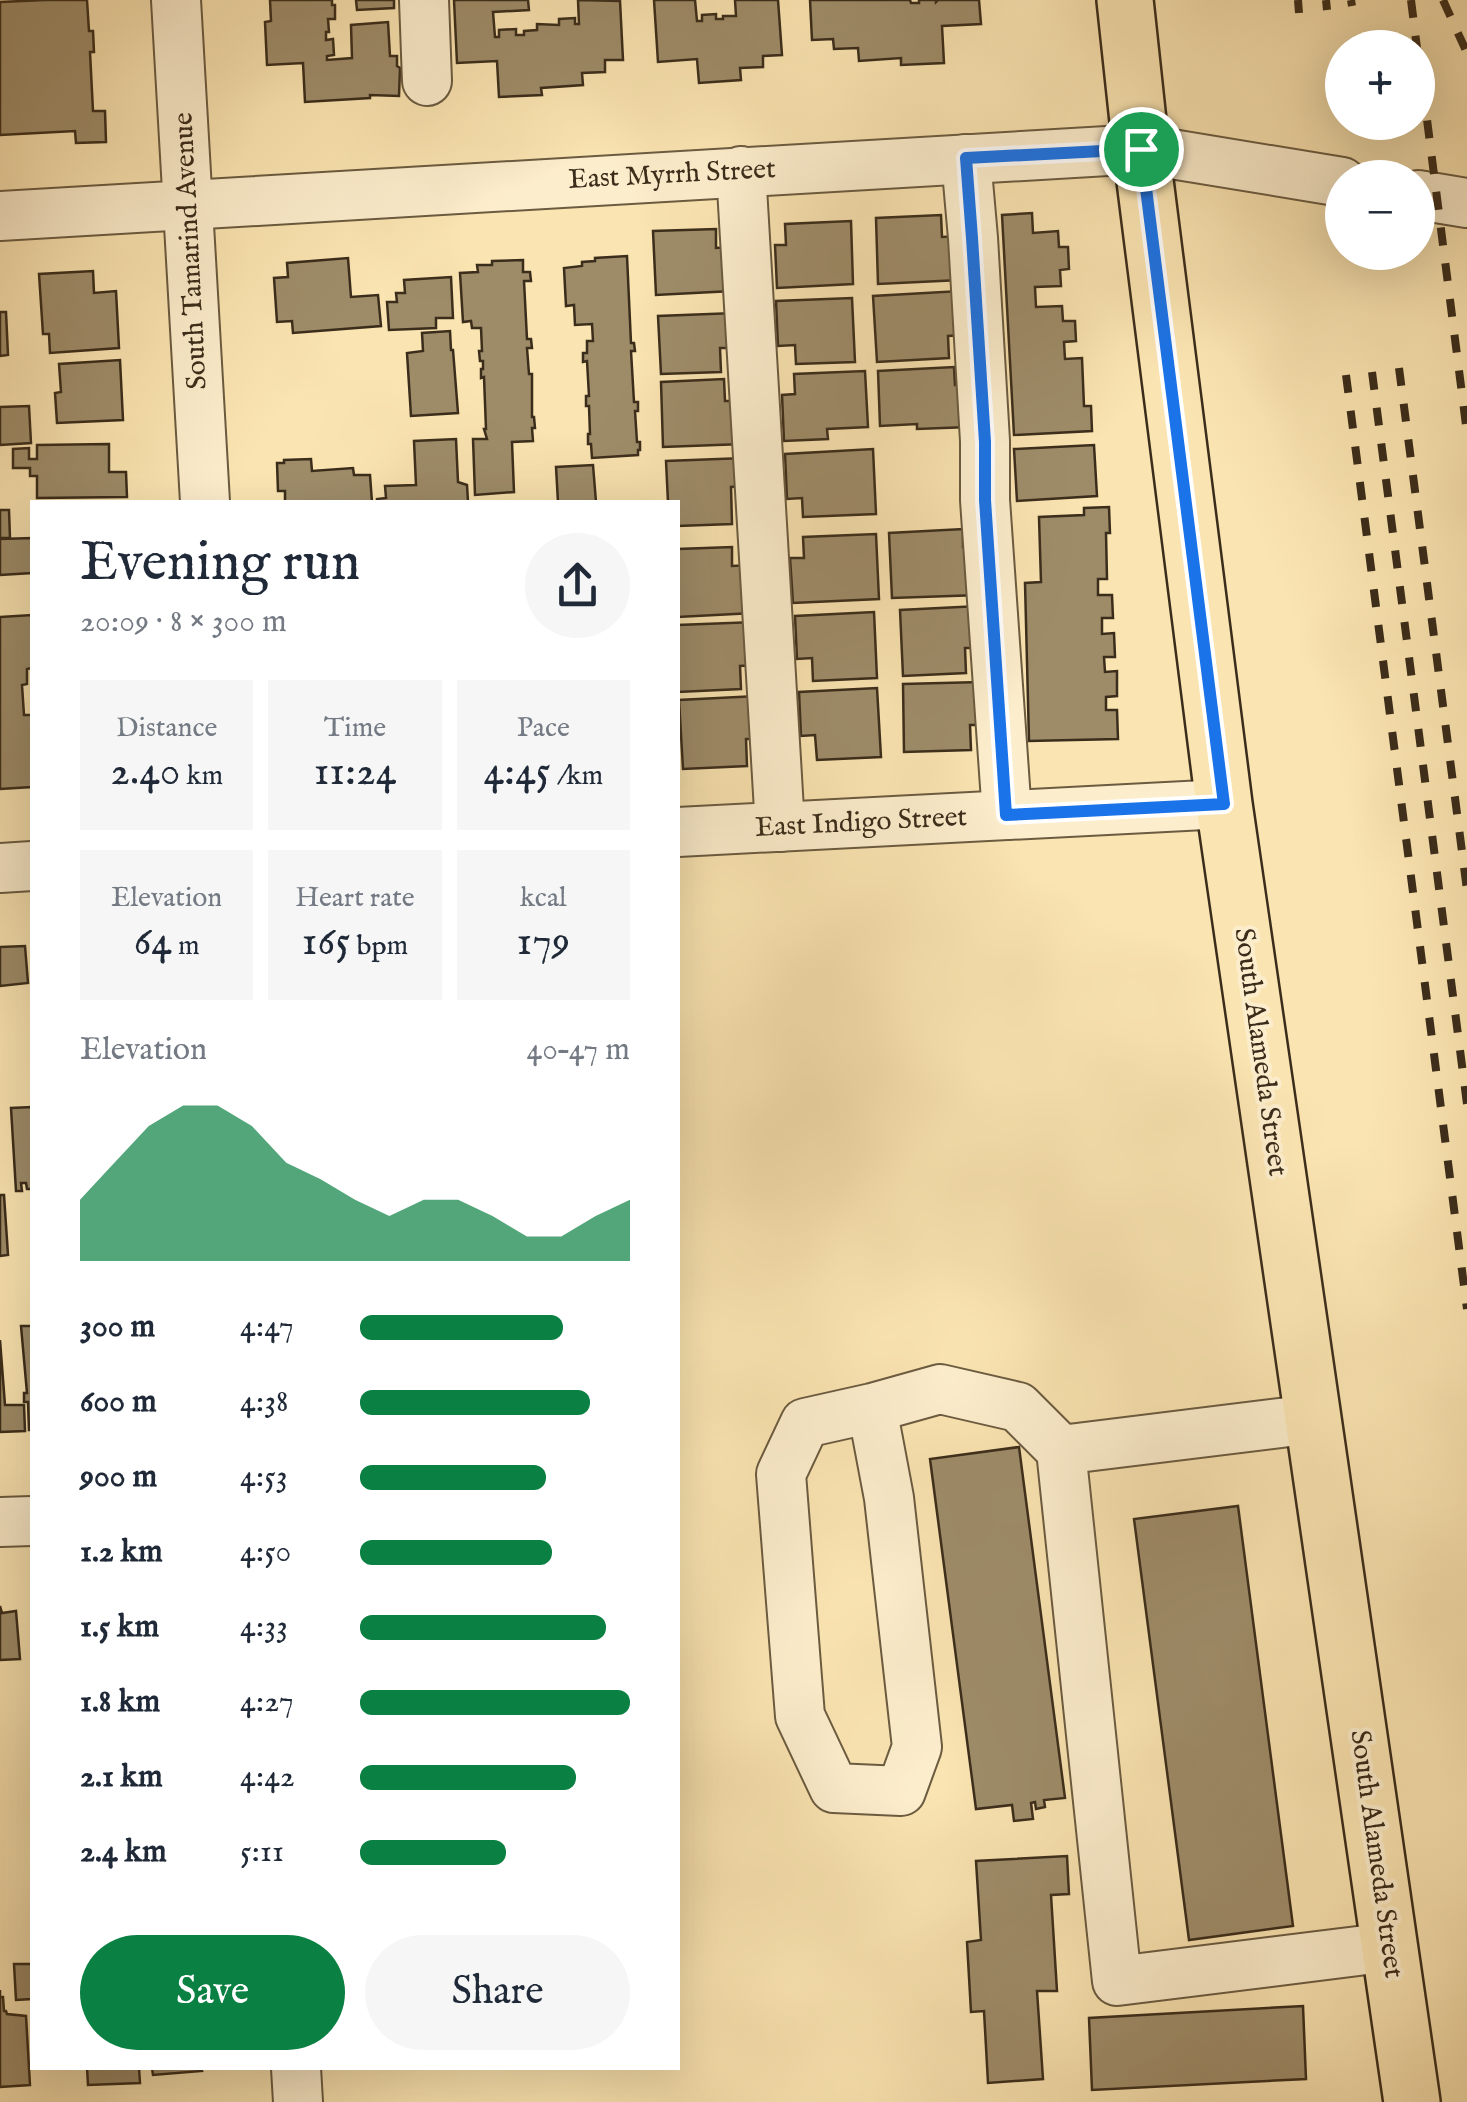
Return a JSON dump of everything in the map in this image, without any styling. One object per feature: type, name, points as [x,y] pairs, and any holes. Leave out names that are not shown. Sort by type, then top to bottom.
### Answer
[{"type":"main road","name":"South Alameda Street","points":[[1125,0],[1224,804],[1412,2102]]},
{"type":"street","name":"South Tamarind Avenue","points":[[176,0],[205,500]]},
{"type":"street","points":[[424,0],[428,81]]},
{"type":"street","name":"East Myrrh Street","points":[[0,216],[1141,149],[1325,179]]},
{"type":"street","points":[[966,158],[1006,815]]},
{"type":"street","points":[[742,171],[780,827]]},
{"type":"street","points":[[1435,198],[1467,203]]},
{"type":"street","name":"East Indigo Street","points":[[680,832],[1224,804]]},
{"type":"street","points":[[0,868],[30,866]]},
{"type":"street","points":[[872,1408],[890,1498],[917,1748],[901,1791],[834,1788],[800,1716],[782,1493],[781,1474],[806,1422],[940,1389],[1018,1407],[1061,1450],[1117,1981],[1390,1946]]},
{"type":"street","points":[[1061,1450],[1313,1419]]},
{"type":"street","points":[[0,1522],[30,1521]]},
{"type":"street","points":[[296,2070],[298,2102]]},
{"type":"building","points":[[87,0],[89,31],[93,31],[93,111],[105,111],[106,142],[76,143],[75,131],[0,135],[0,2]]},
{"type":"building","points":[[270,0],[332,0],[335,19],[328,19],[326,40],[333,39],[334,55],[327,56],[327,60],[352,58],[351,25],[388,22],[390,56],[397,56],[400,68],[399,96],[305,102],[303,63],[267,65],[265,22],[271,21]]},
{"type":"building","points":[[356,0],[394,0],[394,8],[357,10]]},
{"type":"building","points":[[454,0],[528,0],[529,10],[493,12],[495,37],[499,37],[499,30],[516,29],[516,35],[524,35],[524,31],[537,30],[537,24],[559,25],[559,19],[575,18],[575,24],[579,24],[578,0],[620,1],[623,60],[605,60],[605,72],[582,73],[583,85],[541,88],[542,95],[499,97],[497,61],[457,63]]},
{"type":"building","points":[[654,0],[695,0],[697,21],[702,21],[702,15],[716,14],[716,19],[736,16],[735,0],[778,0],[782,55],[763,56],[763,67],[740,68],[741,80],[699,83],[697,59],[658,62]]},
{"type":"building","points":[[810,0],[979,0],[981,24],[942,26],[944,63],[901,65],[901,58],[859,61],[858,48],[834,49],[833,39],[812,40]]},
{"type":"building","points":[[1032,213],[1033,233],[1058,231],[1059,247],[1068,247],[1069,269],[1060,270],[1061,286],[1035,287],[1036,307],[1062,306],[1063,321],[1075,321],[1076,341],[1064,342],[1065,359],[1082,358],[1084,406],[1091,406],[1092,431],[1014,435],[1002,215]]},
{"type":"building","points":[[941,215],[942,237],[958,236],[960,280],[878,284],[876,218]]},
{"type":"building","points":[[851,221],[853,284],[777,288],[775,245],[786,245],[785,224]]},
{"type":"building","points":[[716,229],[716,248],[730,247],[732,291],[656,295],[653,231]]},
{"type":"building","points":[[627,256],[640,450],[638,455],[592,458],[586,406],[587,361],[583,362],[583,353],[587,353],[587,341],[593,341],[592,324],[575,325],[574,305],[566,306],[564,268],[582,266],[582,262],[595,258]]},
{"type":"building","points":[[348,258],[351,297],[378,295],[381,326],[293,333],[292,321],[277,322],[274,278],[288,277],[287,263]]},
{"type":"building","points":[[523,260],[523,272],[530,272],[531,281],[524,281],[527,339],[531,339],[532,348],[527,348],[532,374],[533,441],[512,442],[514,492],[475,495],[473,439],[487,439],[483,361],[479,351],[481,328],[472,328],[471,321],[463,322],[460,273],[478,272],[477,265],[492,265],[492,261]]},
{"type":"building","points":[[93,271],[94,293],[116,291],[119,348],[50,353],[49,334],[43,334],[39,274]]},
{"type":"building","points":[[451,277],[453,318],[436,318],[436,328],[389,330],[387,302],[397,302],[396,293],[405,293],[404,280]]},
{"type":"building","points":[[960,291],[962,335],[948,336],[949,358],[877,362],[873,296]]},
{"type":"building","points":[[852,298],[855,362],[796,364],[795,345],[778,346],[776,301]]},
{"type":"building","points":[[0,312],[6,312],[8,355],[0,356]]},
{"type":"building","points":[[735,313],[736,348],[720,348],[721,372],[661,374],[658,316]]},
{"type":"building","points":[[450,331],[458,413],[411,416],[407,353],[423,351],[422,333]]},
{"type":"building","points":[[120,360],[123,420],[57,423],[55,393],[61,392],[59,364]]},
{"type":"building","points":[[954,367],[955,385],[967,385],[969,427],[880,426],[878,371]]},
{"type":"building","points":[[865,371],[868,427],[827,429],[828,439],[784,441],[782,395],[795,394],[794,374]]},
{"type":"building","points":[[724,379],[725,401],[741,401],[743,444],[663,447],[661,382]]},
{"type":"building","points":[[29,406],[31,443],[0,445],[0,407]]},
{"type":"building","points":[[456,439],[458,482],[467,485],[468,500],[377,500],[386,498],[385,486],[416,485],[414,441]]},
{"type":"building","points":[[109,444],[109,472],[126,472],[127,497],[37,498],[37,476],[30,476],[30,468],[13,468],[13,449],[29,448],[29,459],[37,459],[37,445]]},
{"type":"building","points":[[1094,445],[1097,496],[1017,501],[1014,449]]},
{"type":"building","points":[[873,449],[876,514],[803,517],[802,498],[787,499],[785,454]]},
{"type":"building","points":[[744,458],[745,486],[731,487],[732,524],[680,526],[680,500],[668,500],[666,461]]},
{"type":"building","points":[[311,459],[312,471],[353,468],[354,475],[370,475],[372,500],[285,500],[285,491],[278,491],[277,463]]},
{"type":"building","points":[[593,465],[596,500],[558,500],[556,467]]},
{"type":"building","points":[[1109,507],[1107,579],[1098,579],[1098,595],[1112,595],[1113,618],[1102,618],[1102,634],[1114,633],[1115,657],[1104,657],[1105,672],[1117,671],[1117,696],[1106,697],[1106,710],[1117,710],[1118,739],[1029,741],[1025,583],[1041,582],[1039,517],[1084,515],[1084,508]]},
{"type":"building","points":[[0,510],[9,510],[10,538],[0,538]]},
{"type":"building","points":[[963,529],[963,547],[978,546],[980,595],[892,598],[889,533]]},
{"type":"building","points":[[876,534],[879,599],[793,603],[790,558],[804,558],[803,537]]},
{"type":"building","points":[[30,538],[30,573],[0,575],[0,539]]},
{"type":"building","points":[[732,547],[732,566],[751,565],[753,613],[680,617],[680,549]]},
{"type":"building","points":[[979,606],[981,648],[965,648],[966,673],[903,676],[900,610]]},
{"type":"building","points":[[874,612],[877,678],[813,681],[812,658],[797,659],[795,616]]},
{"type":"building","points":[[30,615],[30,668],[27,684],[22,685],[24,715],[30,715],[30,787],[0,789],[0,617]]},
{"type":"building","points":[[755,622],[756,665],[740,666],[741,689],[680,692],[680,625]]},
{"type":"building","points":[[981,682],[982,725],[970,725],[971,750],[904,752],[903,684]]},
{"type":"building","points":[[877,688],[881,757],[817,760],[815,735],[801,736],[799,692]]},
{"type":"building","points":[[757,696],[760,739],[746,739],[747,766],[683,769],[680,700]]},
{"type":"building","points":[[25,946],[28,983],[0,986],[0,947]]},
{"type":"building","points":[[30,1107],[30,1189],[21,1183],[22,1191],[16,1191],[11,1108]]},
{"type":"building","points":[[0,1195],[4,1195],[8,1255],[0,1256]]},
{"type":"building","points":[[21,1326],[30,1326],[30,1430],[28,1402],[24,1402],[27,1393]]},
{"type":"building","points":[[0,1340],[5,1405],[24,1405],[25,1431],[0,1432]]},
{"type":"building","points":[[1019,1447],[1065,1798],[1044,1800],[1045,1807],[1036,1809],[1035,1802],[1031,1803],[1033,1819],[1014,1821],[1012,1805],[976,1809],[930,1459]]},
{"type":"building","points":[[1238,1506],[1293,1926],[1189,1940],[1134,1519]]},
{"type":"building","points":[[0,1606],[2,1613],[16,1611],[20,1659],[0,1660]]},
{"type":"building","points":[[1067,1856],[1069,1894],[1051,1895],[1057,1991],[1037,1991],[1043,2079],[988,2083],[984,2011],[971,2012],[967,1942],[981,1940],[976,1861]]},
{"type":"building","points":[[14,1964],[30,1964],[30,1999],[16,2000]]},
{"type":"building","points":[[0,1997],[7,2014],[26,2016],[30,2085],[0,2087]]},
{"type":"building","points":[[1303,2006],[1306,2079],[1092,2090],[1089,2018]]},
{"type":"building","points":[[87,2070],[139,2070],[140,2083],[88,2085]]},
{"type":"building","points":[[152,2070],[202,2071],[153,2075]]},
{"type":"railway","points":[[1298,0],[1299,13]]},
{"type":"railway","points":[[1326,0],[1327,10]]},
{"type":"railway","points":[[1351,0],[1352,6]]},
{"type":"railway","points":[[1411,0],[1415,30]]},
{"type":"railway","points":[[1443,0],[1467,53]]},
{"type":"railway","points":[[1430,140],[1467,433]]},
{"type":"railway","points":[[1399,368],[1467,890]]},
{"type":"railway","points":[[1372,372],[1467,1104]]},
{"type":"railway","points":[[1346,375],[1467,1309]]},
{"type":"route","points":[[1141,149],[1224,804],[1006,815],[966,158],[1141,149]]}]
